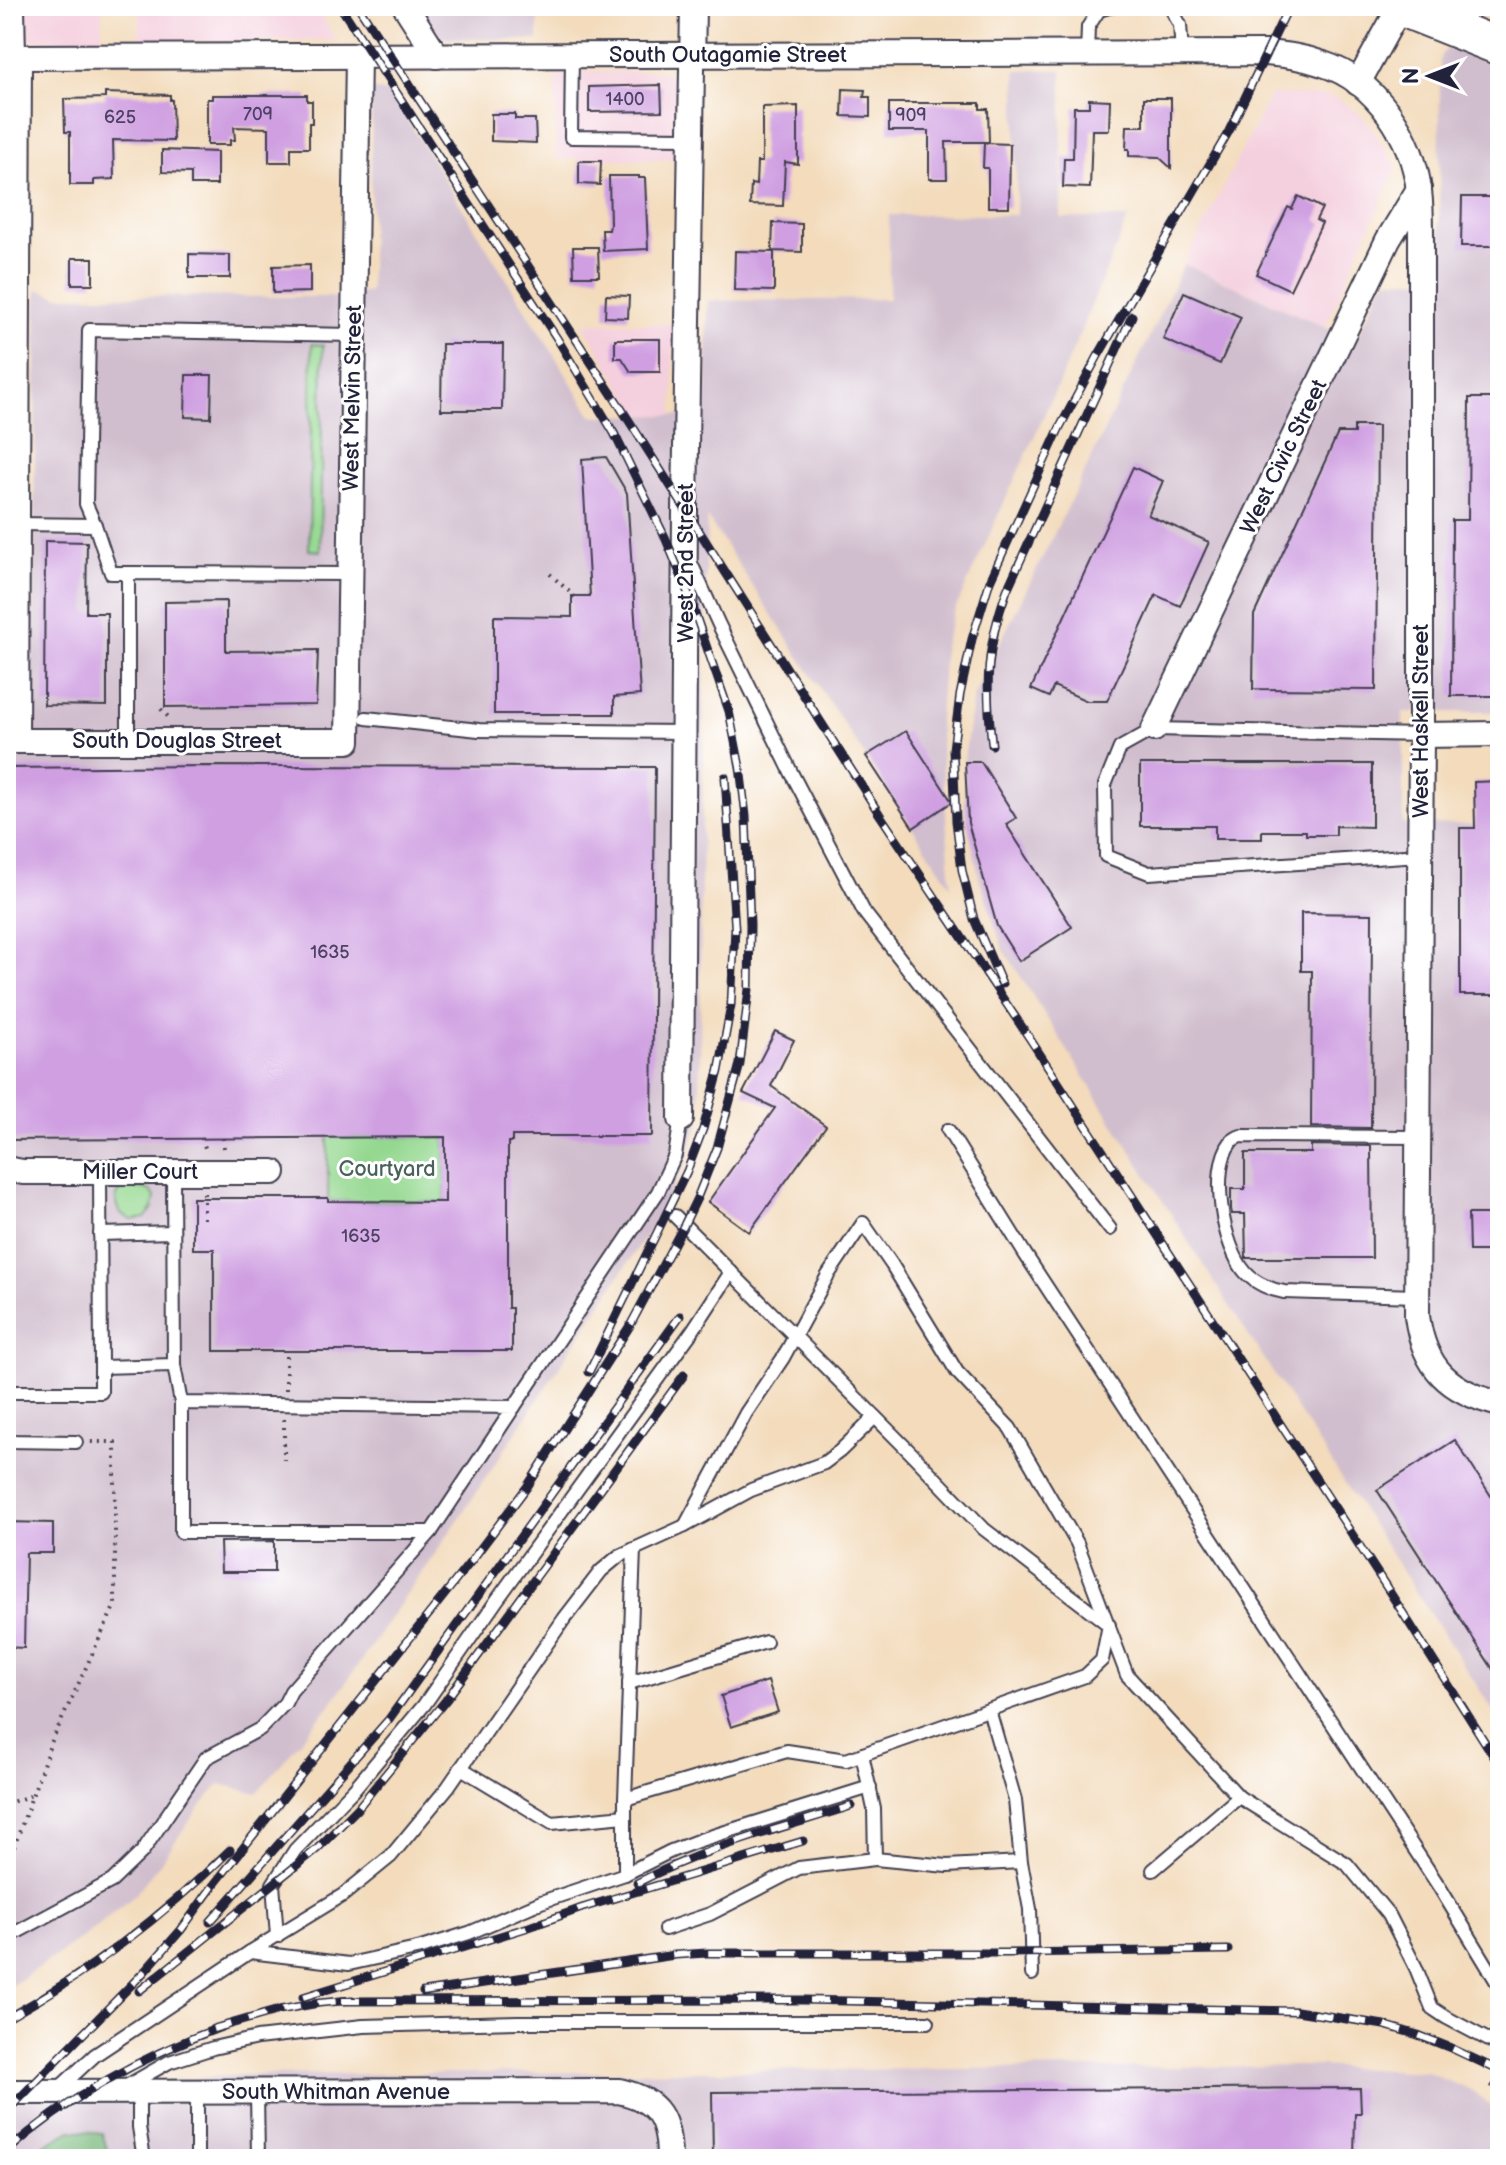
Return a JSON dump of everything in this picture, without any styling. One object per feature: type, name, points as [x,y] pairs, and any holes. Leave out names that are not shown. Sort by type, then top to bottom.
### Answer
[{"type":"main road","points":[[1399,7],[1500,47]]},
{"type":"street","points":[[405,6],[437,56]]},
{"type":"street","name":"West 2nd Street","points":[[681,1119],[693,6]]},
{"type":"street","points":[[1358,83],[1399,7]]},
{"type":"street","name":"South Outagamie Street","points":[[12,57],[1267,53],[1297,56],[1326,65],[1358,83]]},
{"type":"street","name":"West Melvin Street","points":[[348,741],[358,55]]},
{"type":"street","points":[[11,741],[16,524],[12,57]]},
{"type":"street","name":"West Haskell Street","points":[[1358,83],[1380,102],[1400,129],[1419,189],[1419,1333],[1440,1373],[1454,1387],[1476,1398],[1500,1404]]},
{"type":"street","name":"West Civic Street","points":[[1154,729],[1388,240],[1419,189]]},
{"type":"street","points":[[1421,735],[1500,734]]},
{"type":"street","name":"South Douglas Street","points":[[11,741],[348,741]]},
{"type":"street","name":"Miller Court","points":[[6,1169],[23,1172],[273,1172]]},
{"type":"street","name":"South Whitman Avenue","points":[[6,2092],[619,2091],[636,2095],[659,2112],[667,2133],[669,2159]]},
{"type":"lane","points":[[12,57],[18,6]]},
{"type":"lane","points":[[1087,55],[1088,27],[1099,10],[1112,6]]},
{"type":"lane","points":[[1170,6],[1180,25],[1182,53]]},
{"type":"lane","points":[[572,55],[571,137],[691,138]]},
{"type":"lane","points":[[350,574],[111,573],[86,504],[89,330],[354,335]]},
{"type":"lane","points":[[16,524],[95,525]]},
{"type":"lane","points":[[685,551],[786,761],[864,912],[1110,1229]]},
{"type":"lane","points":[[128,573],[128,741]]},
{"type":"lane","points":[[366,718],[492,731],[685,732]]},
{"type":"lane","points":[[1420,855],[1149,873],[1106,856],[1105,785],[1120,748],[1154,729],[1421,735]]},
{"type":"lane","points":[[6,1938],[112,1881],[127,1867],[142,1852],[206,1758],[260,1729],[274,1716],[291,1691],[431,1532],[658,1192],[675,1155],[681,1119]]},
{"type":"lane","points":[[948,1130],[1025,1254],[1432,1875],[1500,1987]]},
{"type":"lane","points":[[1417,1296],[1284,1292],[1266,1286],[1248,1275],[1239,1264],[1225,1227],[1220,1197],[1225,1156],[1231,1141],[1241,1136],[1418,1137]]},
{"type":"lane","points":[[6,1392],[101,1392],[100,1172]]},
{"type":"lane","points":[[173,1172],[174,1365],[181,1403],[181,1532],[431,1532]]},
{"type":"lane","points":[[675,1216],[984,1529],[1109,1625]]},
{"type":"lane","points":[[685,1526],[746,1413],[783,1358],[828,1275],[863,1223],[957,1372],[1010,1428],[1077,1543],[1127,1675],[1239,1797],[1347,1864],[1389,1915],[1432,2008],[1500,2046]]},
{"type":"lane","points":[[100,1234],[173,1232]]},
{"type":"lane","points":[[277,1936],[273,1884],[295,1850],[354,1789],[424,1705],[540,1539],[693,1330],[731,1272]]},
{"type":"lane","points":[[101,1367],[174,1365]]},
{"type":"lane","points":[[181,1403],[514,1407]]},
{"type":"lane","points":[[54,2092],[95,2055],[250,1952],[343,1895],[391,1856],[448,1787],[564,1619],[601,1571],[619,1556],[685,1526],[751,1490],[824,1463],[875,1417]]},
{"type":"lane","points":[[6,1441],[76,1442]]},
{"type":"lane","points":[[625,1874],[634,1549]]},
{"type":"lane","points":[[625,1799],[787,1751],[846,1760],[1085,1676],[1102,1660],[1109,1625]]},
{"type":"lane","points":[[629,1683],[766,1642]]},
{"type":"lane","points":[[989,1710],[1015,1800],[1021,1862],[1030,1909],[1032,1974]]},
{"type":"lane","points":[[862,1754],[874,1809],[875,1859]]},
{"type":"lane","points":[[461,1768],[552,1823],[625,1816]]},
{"type":"lane","points":[[250,1952],[349,1964],[421,1948],[625,1874],[700,1840],[870,1787]]},
{"type":"lane","points":[[1153,1870],[1239,1797]]},
{"type":"lane","points":[[665,1929],[710,1914],[799,1868],[875,1859],[947,1866],[1021,1862]]},
{"type":"lane","points":[[144,2159],[139,2127],[128,2092],[169,2062],[257,2038],[363,2026],[517,2022],[928,2022]]},
{"type":"lane","points":[[197,2092],[197,2159]]},
{"type":"lane","points":[[257,2092],[258,2159]]},
{"type":"path","points":[[550,574],[575,597]]},
{"type":"path","points":[[6,1870],[50,1745],[115,1605],[115,1442],[76,1442]]},
{"type":"path","points":[[6,1804],[32,1795]]},
{"type":"path","points":[[1491,2085],[1500,2091]]},
{"type":"shaded area","points":[[6,6],[102,6],[102,40],[6,40]]},
{"type":"shaded area","points":[[139,6],[316,6],[336,40],[140,41]]},
{"type":"shaded area","points":[[415,6],[538,6],[538,40],[434,38]]},
{"type":"shaded area","points":[[1448,48],[1500,68],[1500,712],[1403,712],[1403,824],[1500,825],[1500,1721],[1216,1285],[1002,947],[979,877],[965,815],[964,760],[973,697],[1184,264],[1356,341],[1381,287],[1388,279],[1439,280],[1440,62],[1441,55]]},
{"type":"shaded area","points":[[1016,70],[1062,70],[1061,218],[1128,218],[1062,376],[954,612],[944,645],[939,720],[951,886],[707,517],[700,1086],[698,1125],[684,1166],[651,1228],[456,1523],[334,1700],[257,1793],[220,1784],[133,1897],[82,1938],[6,1989],[6,756],[34,756],[37,289],[58,296],[336,297],[370,292],[372,89],[391,94],[592,416],[706,415],[708,301],[889,299],[889,215],[1016,215]]},
{"type":"shaded area","points":[[658,71],[674,78],[676,86],[674,160],[556,159],[556,72]]},
{"type":"shaded area","points":[[1271,94],[1332,96],[1343,102],[1359,113],[1372,128],[1397,167],[1325,327],[1184,264]]},
{"type":"shaded area","points":[[583,323],[674,324],[673,415],[638,416]]},
{"type":"shaded area","points":[[1316,2066],[1426,2072],[1472,2091],[1500,2112],[1500,2159],[6,2159],[6,2113],[26,2092],[240,2075]]},
{"type":"green space","points":[[312,344],[323,345],[320,551],[309,550]]},
{"type":"green space","name":"Courtyard","points":[[328,1137],[445,1137],[445,1202],[328,1201]]},
{"type":"green space","points":[[125,1188],[146,1189],[155,1197],[153,1208],[145,1218],[132,1220],[120,1213],[116,1199]]},
{"type":"green space","points":[[71,2130],[102,2133],[110,2159],[23,2159],[32,2152]]},
{"type":"building","points":[[661,85],[662,111],[589,112],[589,87]]},
{"type":"building","points":[[843,89],[865,90],[864,97],[870,97],[870,117],[842,116]]},
{"type":"building","points":[[105,93],[170,95],[173,141],[113,140],[114,179],[94,180],[94,185],[70,185],[70,132],[65,132],[64,99],[105,98]]},
{"type":"building","points":[[212,95],[307,95],[307,101],[312,101],[309,148],[291,148],[291,162],[269,162],[269,128],[234,127],[235,140],[230,140],[230,145],[207,145],[207,99],[212,99]]},
{"type":"building","points":[[1144,98],[1171,98],[1171,168],[1159,157],[1129,156],[1129,149],[1126,149],[1127,126],[1144,126]]},
{"type":"building","points":[[1089,99],[1110,100],[1109,130],[1092,130],[1090,188],[1063,187],[1064,158],[1073,158],[1074,107],[1089,107]]},
{"type":"building","points":[[889,103],[980,103],[980,109],[988,109],[989,142],[946,142],[947,179],[929,179],[929,131],[889,131]]},
{"type":"building","points":[[798,106],[798,164],[785,162],[783,206],[750,205],[751,184],[756,185],[757,162],[762,162],[762,107]]},
{"type":"building","points":[[491,114],[515,114],[515,119],[535,119],[536,143],[491,141]]},
{"type":"building","points":[[984,143],[1010,144],[1009,207],[988,207],[988,168],[983,168]]},
{"type":"building","points":[[162,150],[217,152],[217,185],[191,185],[191,173],[162,172]]},
{"type":"building","points":[[579,161],[601,161],[600,185],[579,184]]},
{"type":"building","points":[[609,176],[645,178],[648,249],[603,251],[602,230],[609,230],[610,225]]},
{"type":"building","points":[[1298,196],[1322,208],[1316,220],[1322,223],[1290,290],[1256,274],[1288,207],[1292,209]]},
{"type":"building","points":[[1462,197],[1500,197],[1500,246],[1461,246]]},
{"type":"building","points":[[773,223],[802,224],[802,252],[772,251]]},
{"type":"building","points":[[573,247],[598,247],[599,276],[574,276]]},
{"type":"building","points":[[735,251],[774,252],[774,291],[734,290]]},
{"type":"building","points":[[189,254],[230,255],[230,278],[189,278]]},
{"type":"building","points":[[72,258],[93,258],[93,284],[72,284]]},
{"type":"building","points":[[310,265],[310,292],[273,293],[273,266]]},
{"type":"building","points":[[1184,292],[1241,317],[1220,364],[1163,339]]},
{"type":"building","points":[[606,295],[629,296],[628,318],[605,317]]},
{"type":"building","points":[[615,339],[660,339],[660,372],[631,372],[622,358],[615,358]]},
{"type":"building","points":[[442,344],[503,344],[502,410],[441,410]]},
{"type":"building","points":[[186,375],[212,375],[211,418],[185,417]]},
{"type":"building","points":[[1469,398],[1500,398],[1500,696],[1451,696],[1452,520],[1468,520]]},
{"type":"building","points":[[1354,426],[1378,426],[1376,690],[1253,689],[1254,615],[1338,433],[1354,433]]},
{"type":"building","points":[[606,457],[627,493],[640,695],[614,697],[614,714],[494,714],[494,616],[572,617],[572,596],[590,596],[582,459]]},
{"type":"building","points":[[1133,467],[1163,481],[1148,515],[1209,542],[1180,606],[1156,595],[1107,701],[1087,701],[1054,686],[1049,697],[1031,689]]},
{"type":"building","points":[[45,541],[87,542],[86,613],[107,613],[107,706],[44,705]]},
{"type":"building","points":[[226,601],[226,651],[318,650],[316,705],[165,707],[165,602]]},
{"type":"building","points":[[906,731],[952,802],[913,828],[866,756]]},
{"type":"building","points":[[965,762],[981,762],[1016,818],[1006,824],[1072,927],[1019,961],[997,926],[968,823]]},
{"type":"building","points":[[1140,764],[1372,764],[1372,827],[1336,826],[1336,835],[1262,831],[1262,839],[1215,839],[1215,826],[1140,826]]},
{"type":"building","points":[[655,767],[652,1136],[512,1136],[512,1142],[508,1142],[508,1308],[512,1308],[512,1351],[214,1351],[214,1249],[193,1249],[193,1198],[445,1202],[445,1137],[6,1140],[6,768]]},
{"type":"building","points":[[1500,781],[1500,995],[1460,995],[1460,828],[1475,828],[1474,782]]},
{"type":"building","points":[[1301,913],[1372,914],[1371,1128],[1311,1127],[1312,971],[1301,971]]},
{"type":"building","points":[[775,1031],[794,1040],[771,1086],[826,1126],[749,1232],[708,1202],[775,1108],[743,1093]]},
{"type":"building","points":[[1311,1145],[1371,1146],[1372,1258],[1246,1258],[1245,1214],[1232,1214],[1231,1209],[1231,1189],[1245,1189],[1245,1153],[1311,1153]]},
{"type":"building","points":[[1468,1214],[1500,1214],[1500,1251],[1469,1251]]},
{"type":"building","points":[[1455,1440],[1500,1510],[1500,1680],[1377,1490]]},
{"type":"building","points":[[6,1522],[53,1523],[53,1553],[26,1553],[24,1648],[6,1647]]},
{"type":"building","points":[[274,1541],[274,1572],[221,1572],[220,1542]]},
{"type":"building","points":[[768,1681],[778,1712],[731,1727],[721,1696]]},
{"type":"building","points":[[1360,2088],[1361,2113],[1355,2113],[1354,2159],[713,2159],[712,2092]]},
{"type":"railway","points":[[6,2112],[145,1971],[181,1930],[527,1487],[631,1324],[684,1225],[717,1148],[740,1064],[749,989],[746,816],[729,711],[685,585],[614,433],[558,340],[340,6]]},
{"type":"railway","points":[[358,6],[619,405],[880,815],[1030,1039],[1500,1766]]},
{"type":"railway","points":[[1002,984],[974,919],[962,870],[956,821],[953,749],[972,639],[990,581],[1060,427],[1229,131],[1289,6]]},
{"type":"railway","points":[[992,745],[988,703],[989,666],[1000,611],[1132,316]]},
{"type":"railway","points":[[589,1372],[687,1171],[703,1129],[719,1071],[731,1005],[735,929],[725,777]]},
{"type":"railway","points":[[210,1922],[389,1719],[680,1316]]},
{"type":"railway","points":[[139,1991],[317,1849],[357,1809],[446,1700],[684,1375]]},
{"type":"railway","points":[[637,1883],[715,1849],[851,1806]]},
{"type":"railway","points":[[303,1997],[803,1841]]},
{"type":"railway","points":[[6,2019],[124,1942],[230,1850]]},
{"type":"railway","points":[[423,1992],[707,1953],[1228,1950]]},
{"type":"railway","points":[[213,2029],[279,2010],[352,2000]]},
{"type":"railway","points":[[342,2001],[803,2000],[1297,2011],[1384,2025],[1418,2035],[1500,2071]]},
{"type":"railway","points":[[6,2152],[56,2113],[109,2079],[165,2050],[224,2026]]}]
